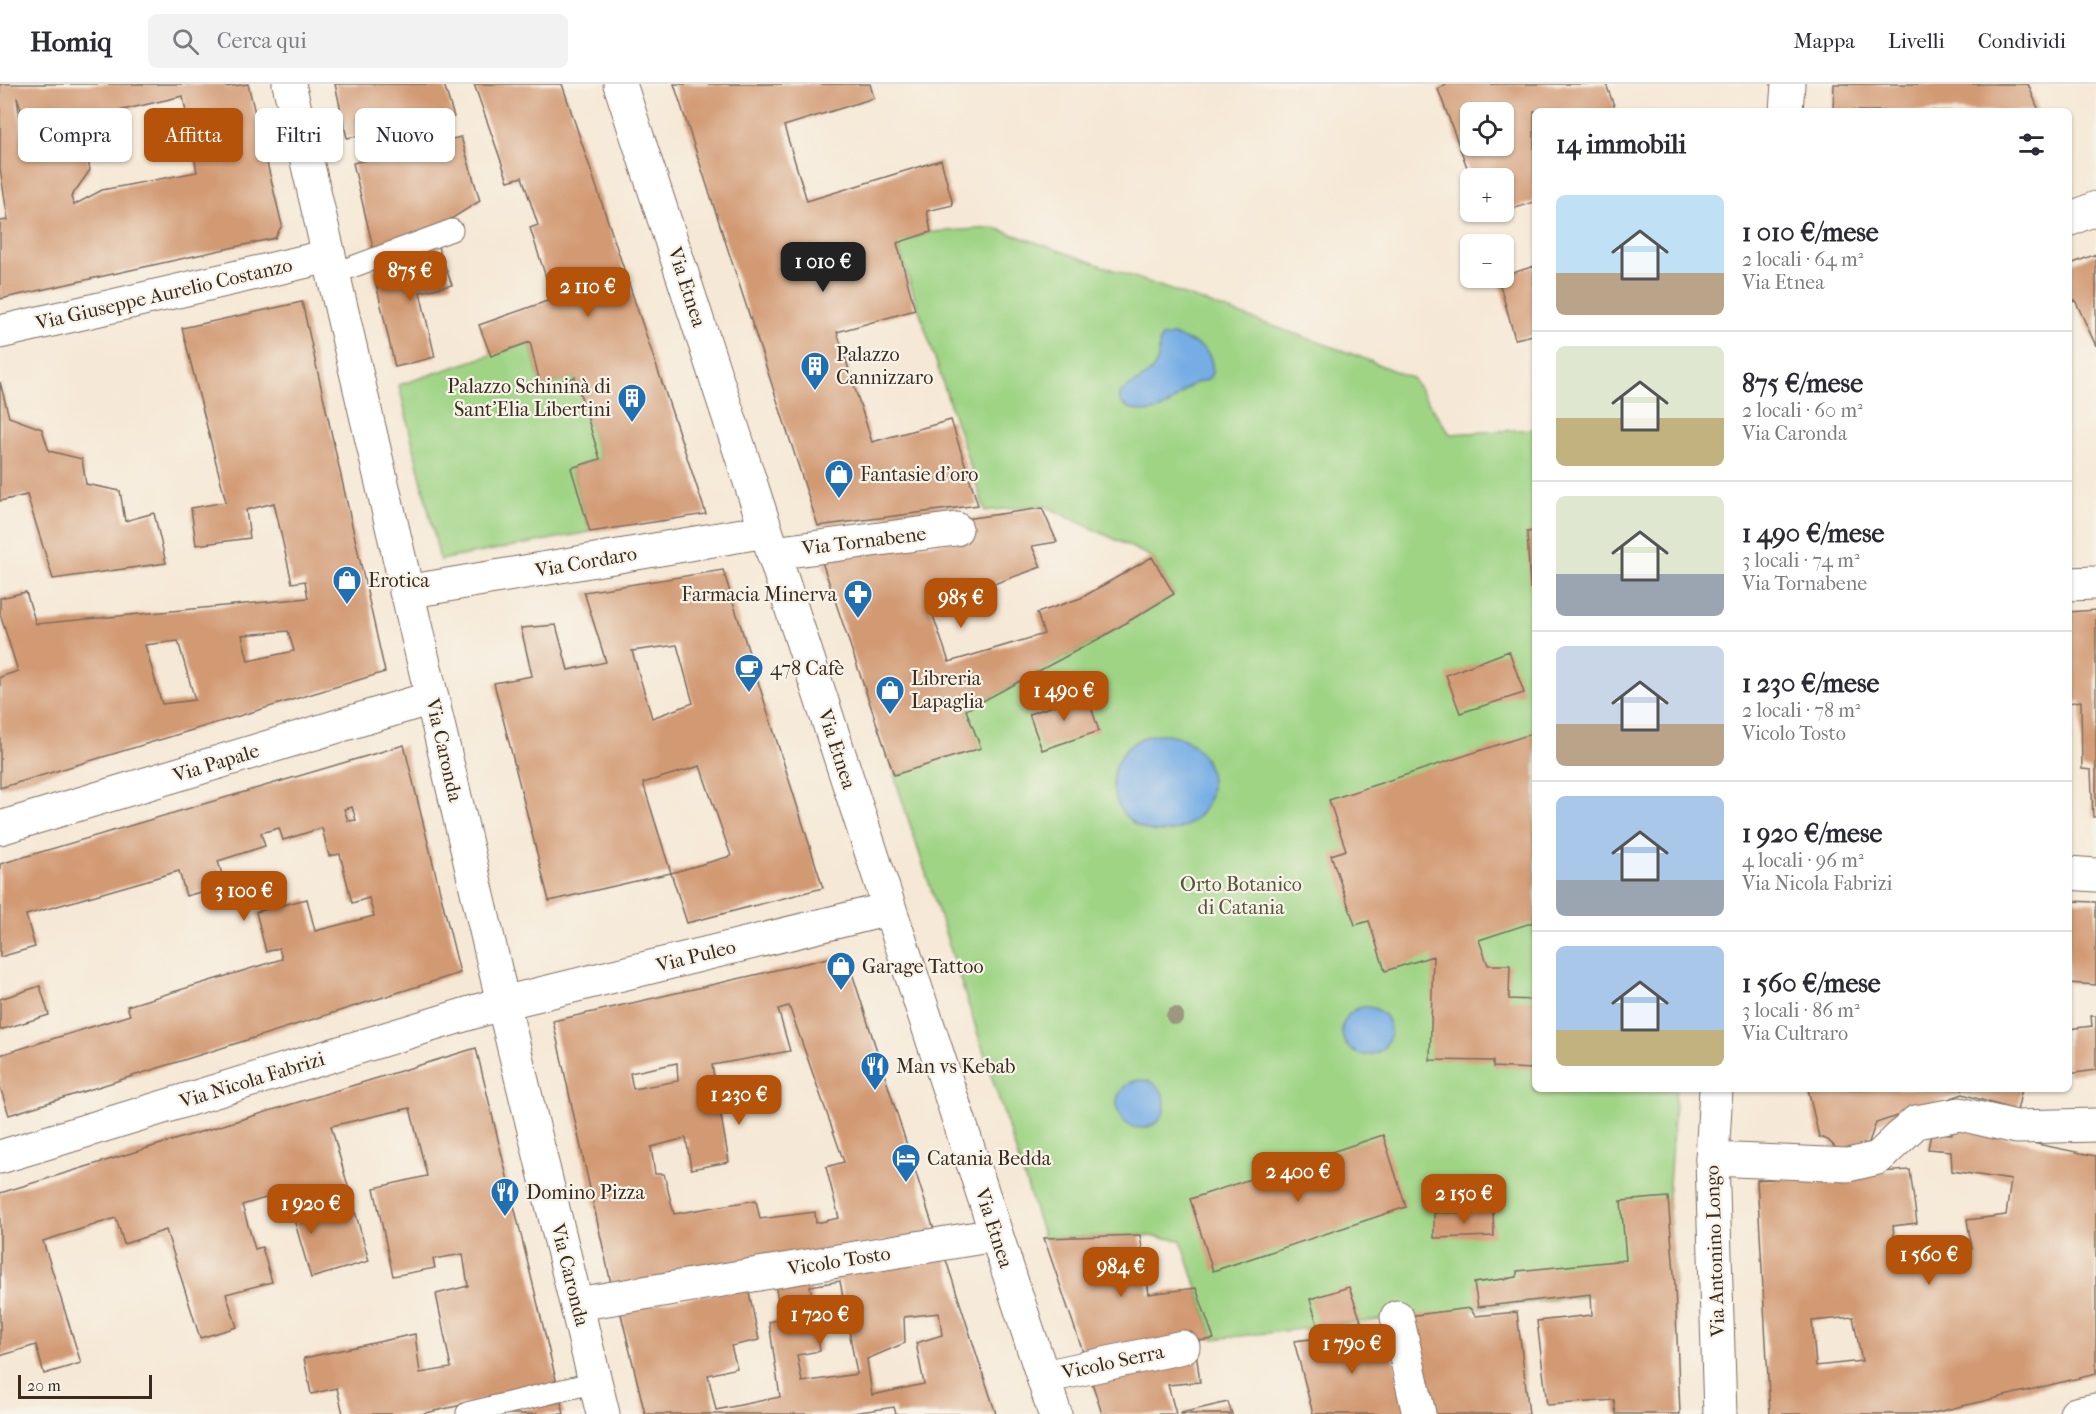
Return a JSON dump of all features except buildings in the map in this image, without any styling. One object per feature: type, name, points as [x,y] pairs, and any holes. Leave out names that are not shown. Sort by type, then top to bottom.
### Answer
[{"type":"street","name":"Via Caronda","points":[[289,84],[503,1003],[603,1414]]},
{"type":"street","name":"Via Etnea","points":[[620,84],[1055,1414]]},
{"type":"street","points":[[1786,108],[1788,84]]},
{"type":"street","points":[[2072,218],[2096,208]]},
{"type":"street","name":"Via Giuseppe Aurelio Costanzo","points":[[0,332],[331,265]]},
{"type":"street","name":"Via Tornabene","points":[[770,542],[956,529]]},
{"type":"street","name":"Via Cordaro","points":[[406,592],[770,542]]},
{"type":"street","points":[[2072,584],[2096,583]]},
{"type":"street","name":"Via Papale","points":[[0,828],[431,698]]},
{"type":"street","points":[[2072,873],[2096,875]]},
{"type":"street","name":"Via Puleo","points":[[503,1003],[889,909]]},
{"type":"street","name":"Via Nicola Fabrizi","points":[[0,1157],[503,1003]]},
{"type":"street","name":"Via Antonino Longo","points":[[1716,1092],[1712,1159],[1720,1414]]},
{"type":"street","points":[[1712,1159],[1848,1165],[1878,1158],[1916,1122],[1960,1114],[2016,1126],[2096,1125]]},
{"type":"street","name":"Vicolo Tosto","points":[[577,1304],[995,1235]]},
{"type":"street","points":[[1397,1317],[1419,1414]]},
{"type":"street","name":"Vicolo Serra","points":[[1044,1377],[1183,1347]]},
{"type":"street","points":[[2076,1414],[2096,1410]]},
{"type":"lane","points":[[331,265],[452,230]]},
{"type":"lane","points":[[467,1413],[596,1382]]},
{"type":"green space","name":"Orto Botanico di Catania","points":[[995,228],[1355,355],[1412,378],[1450,434],[1532,429],[1532,1092],[1676,1092],[1668,1197],[1675,1286],[1214,1339],[1181,1240],[1140,1235],[1044,1238],[894,775],[980,747],[966,710],[1104,636],[1174,594],[1152,557],[1043,505],[985,511],[897,243],[931,232]]},
{"type":"green space","points":[[530,342],[541,387],[575,377],[600,459],[571,468],[590,532],[440,560],[399,385]]},
{"type":"water","points":[[1173,335],[1207,352],[1212,366],[1210,377],[1195,383],[1170,404],[1156,411],[1136,410],[1124,405],[1120,401],[1120,393],[1153,369],[1162,337]]},
{"type":"water","points":[[1162,734],[1181,738],[1197,748],[1207,764],[1211,783],[1207,802],[1197,818],[1181,828],[1162,832],[1143,828],[1127,818],[1117,802],[1113,783],[1117,764],[1127,748],[1143,738]]},
{"type":"water","points":[[1366,1007],[1383,1014],[1390,1031],[1383,1048],[1366,1055],[1349,1048],[1342,1031],[1349,1014]]},
{"type":"water","points":[[1141,1080],[1158,1087],[1165,1104],[1158,1121],[1141,1128],[1124,1121],[1117,1104],[1124,1087]]},
{"type":"place","name":"Palazzo Cannizzaro","points":[[815,392]]},
{"type":"place","name":"Palazzo Schininà di Sant'Elia Libertini","points":[[632,424]]},
{"type":"place","name":"Fantasie d'oro","points":[[839,500]]},
{"type":"place","name":"Erotica","points":[[347,606]]},
{"type":"place","name":"Farmacia Minerva","points":[[858,620]]},
{"type":"place","name":"478 Cafè","points":[[749,694]]},
{"type":"place","name":"Libreria Lapaglia","points":[[890,716]]},
{"type":"place","name":"Garage Tattoo","points":[[841,992]]},
{"type":"place","name":"Man vs Kebab","points":[[875,1092]]},
{"type":"place","name":"Catania Bedda","points":[[906,1184]]},
{"type":"place","name":"Domino Pizza","points":[[505,1218]]}]
